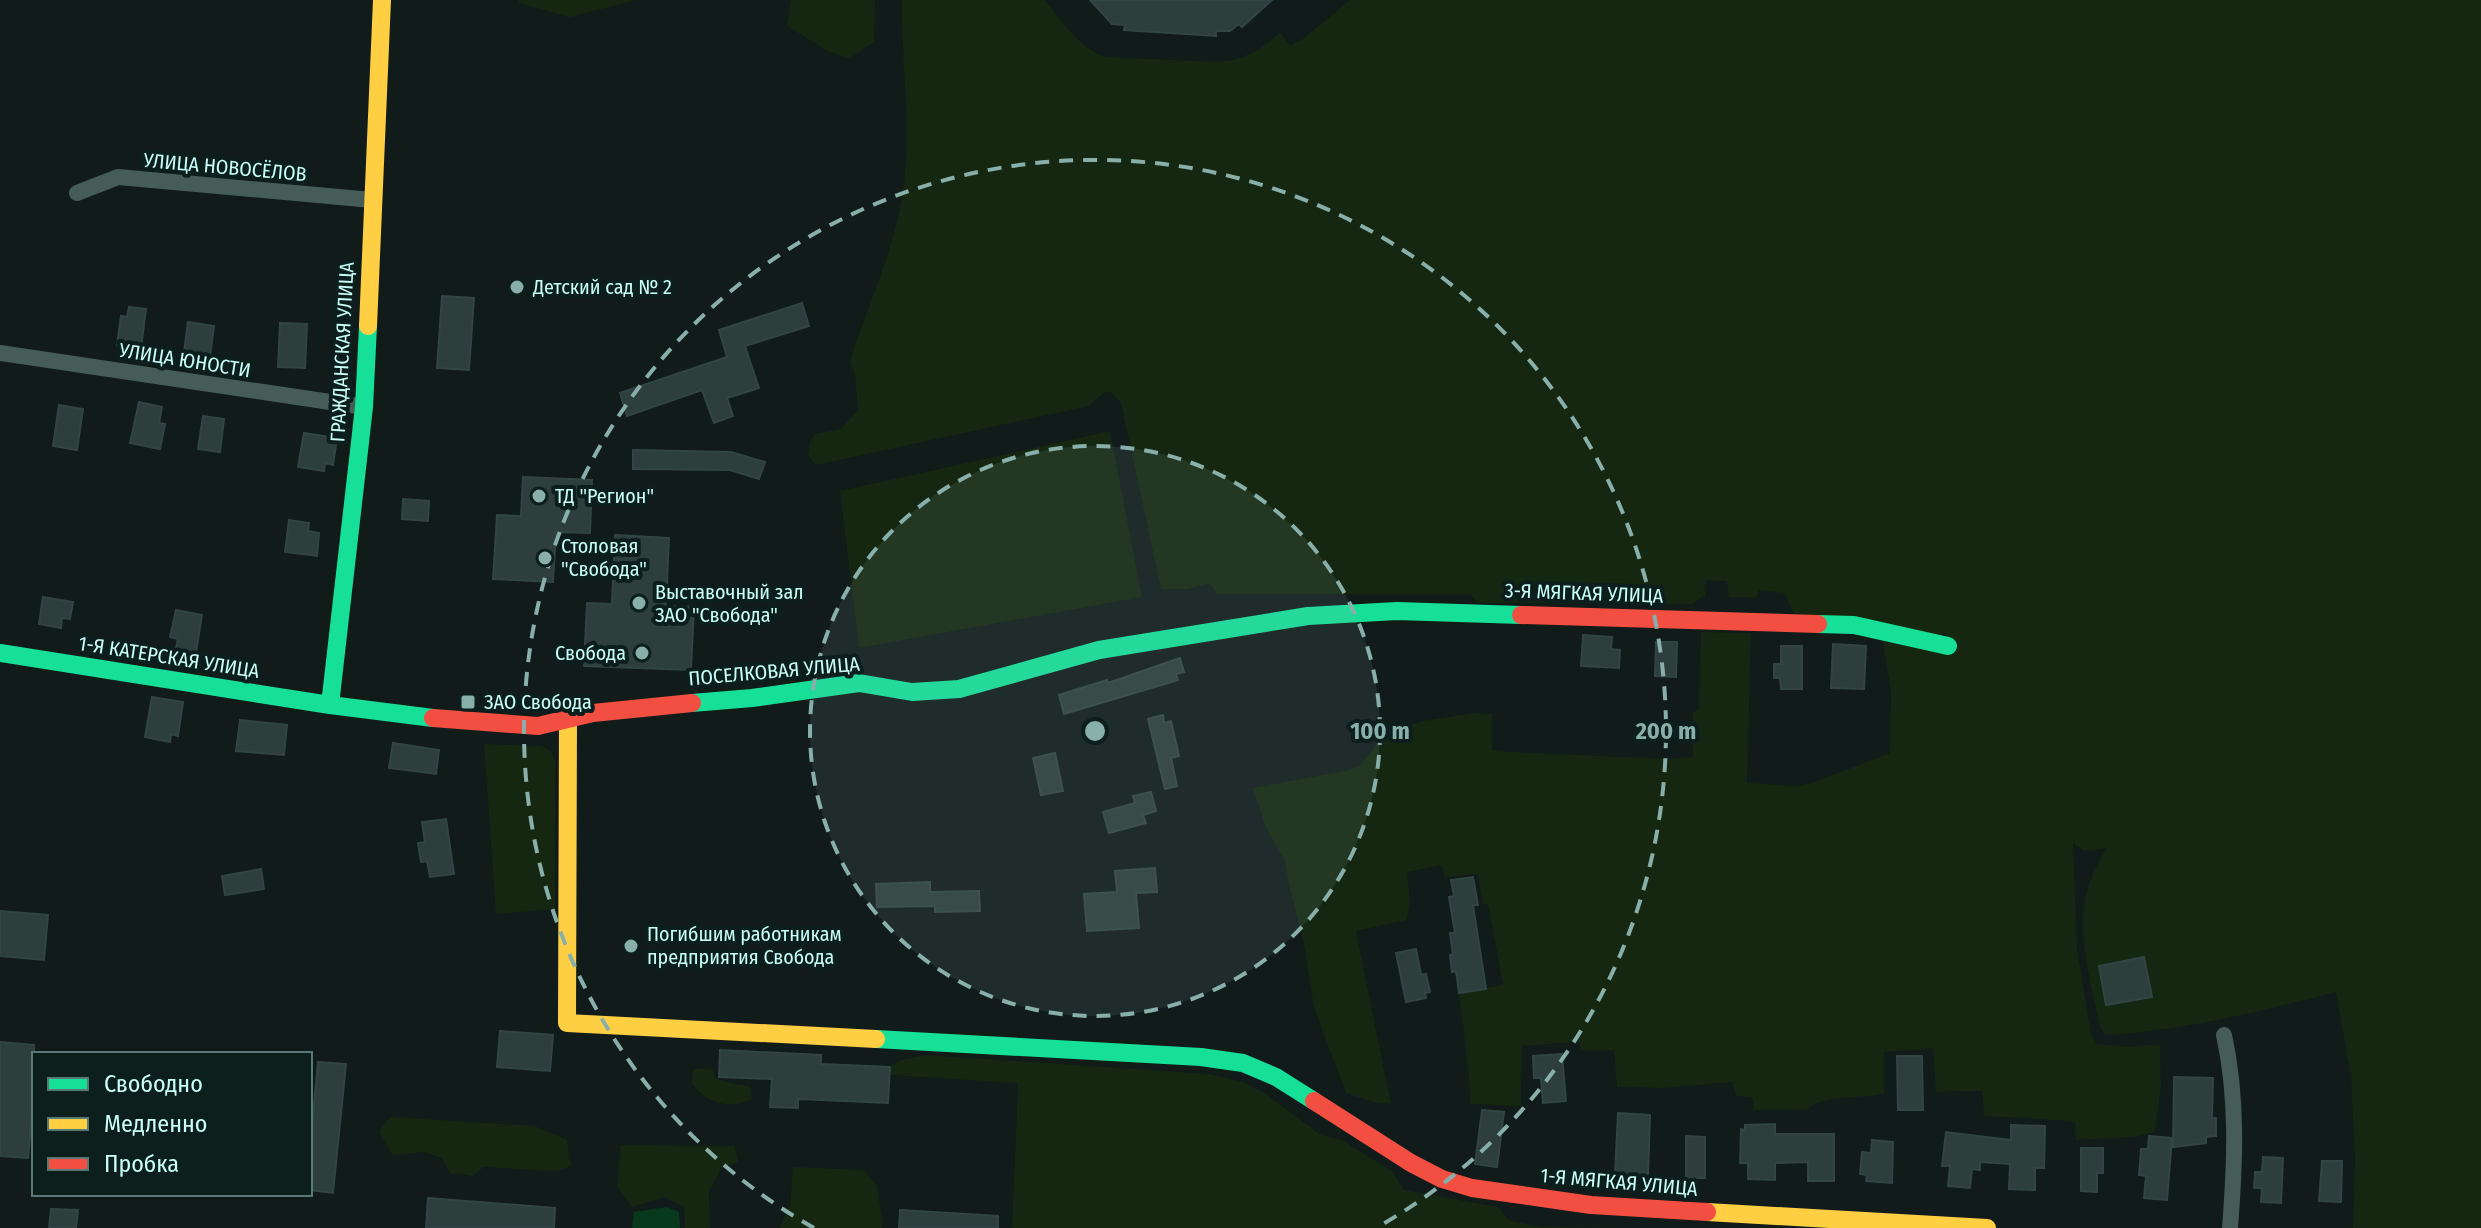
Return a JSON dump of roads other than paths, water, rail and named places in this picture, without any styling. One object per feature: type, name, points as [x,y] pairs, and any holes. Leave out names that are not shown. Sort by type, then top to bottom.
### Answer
[{"type":"street","name":"ГРАЖДАНСКАЯ УЛИЦА","points":[[330,705],[364,407],[382,0]]},
{"type":"street","name":"УЛИЦА НОВОСЁЛОВ","points":[[77,193],[118,177],[372,200]]},
{"type":"street","name":"УЛИЦА ЮНОСТИ","points":[[0,353],[364,407]]},
{"type":"street","name":"3-Я МЯГКАЯ УЛИЦА","points":[[1217,631],[1308,616],[1397,611],[1523,613],[1854,625],[1948,646]]},
{"type":"street","name":"ПОСЕЛКОВАЯ УЛИЦА","points":[[330,705],[468,722],[538,726],[680,701],[752,698],[859,683],[912,692],[959,689],[1099,650],[1217,631]]},
{"type":"street","name":"1-Я КАТЕРСКАЯ УЛИЦА","points":[[0,653],[330,705]]},
{"type":"street","name":"1-Я МЯГКАЯ УЛИЦА","points":[[568,719],[567,1023],[1201,1057],[1243,1063],[1276,1077],[1411,1163],[1442,1179],[1472,1188],[1591,1205],[1987,1228]]},
{"type":"street","points":[[2224,1035],[2230,1063],[2235,1158],[2230,1228]]},
{"type":"place","name":"Детский сад № 2","points":[[517,287]]},
{"type":"place","name":"ТД \"Регион\"","points":[[539,496]]},
{"type":"place","name":"Столовая \"Свобода\"","points":[[545,558]]},
{"type":"place","name":"Выставочный зал ЗАО \"Свобода\"","points":[[639,603]]},
{"type":"place","name":"Свобода","points":[[642,653]]},
{"type":"place","name":"ЗАО Свобода","points":[[468,702]]},
{"type":"place","name":"Погибшим работникам предприятия Свобода","points":[[631,946]]}]
